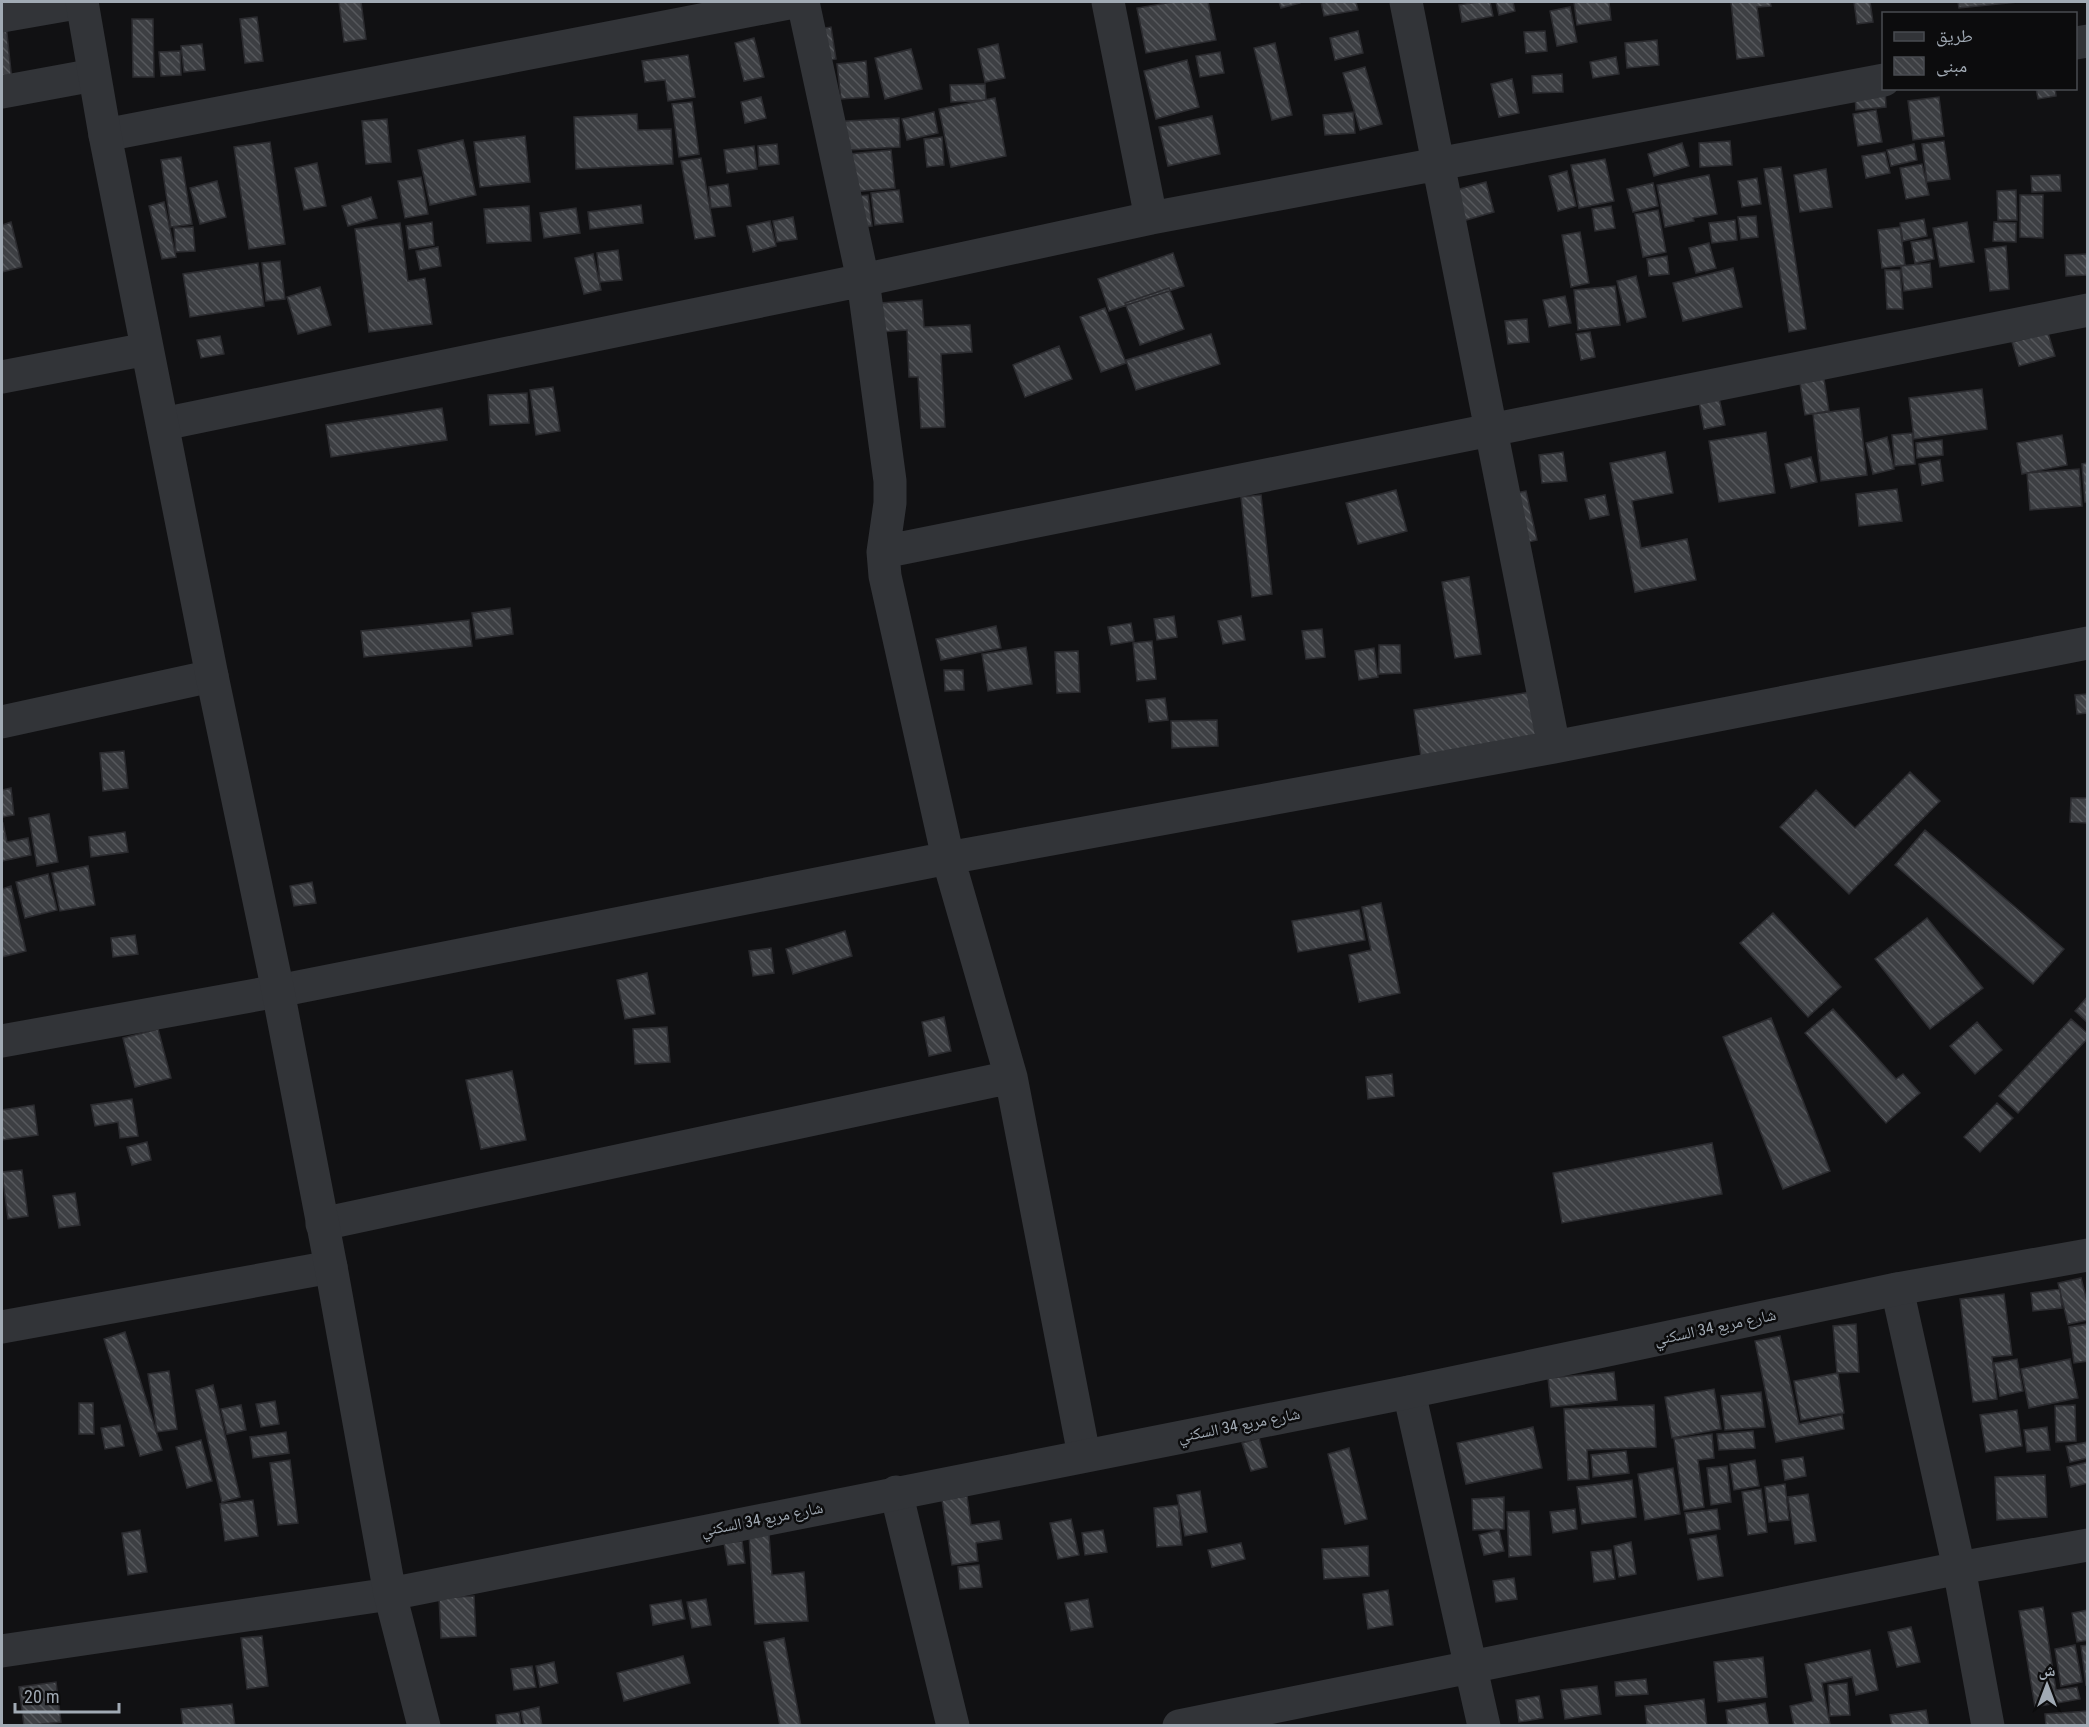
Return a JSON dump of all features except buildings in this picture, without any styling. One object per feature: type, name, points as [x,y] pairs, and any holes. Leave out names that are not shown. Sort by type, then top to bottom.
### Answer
[{"type":"street","points":[[2,16],[82,2],[105,135],[147,349],[278,991],[390,1593],[424,1725]]},
{"type":"street","points":[[105,135],[794,2]]},
{"type":"street","points":[[803,2],[862,280],[890,481],[890,503],[883,552],[885,576],[948,858],[1011,1077],[1084,1455]]},
{"type":"street","points":[[1108,2],[1151,218]]},
{"type":"street","points":[[1406,2],[1554,747]]},
{"type":"street","points":[[2,92],[94,75]]},
{"type":"street","points":[[163,424],[1151,218],[1882,80]]},
{"type":"street","points":[[883,552],[2088,310]]},
{"type":"street","points":[[2,377],[147,349]]},
{"type":"street","points":[[2,1041],[278,991],[948,858],[1554,747],[2088,643]]},
{"type":"street","points":[[2,722],[212,676]]},
{"type":"street","points":[[322,1224],[1011,1077]]},
{"type":"street","name":"شارع مربع 34 السكني","points":[[2,1651],[390,1593],[1409,1392],[1897,1289],[2088,1255]]},
{"type":"street","points":[[2,1328],[331,1267]]},
{"type":"street","points":[[1897,1289],[1959,1568],[1988,1725]]},
{"type":"street","points":[[1409,1392],[1484,1725]]},
{"type":"street","points":[[896,1492],[953,1725]]},
{"type":"street","points":[[1179,1725],[1959,1568],[2088,1545]]}]
